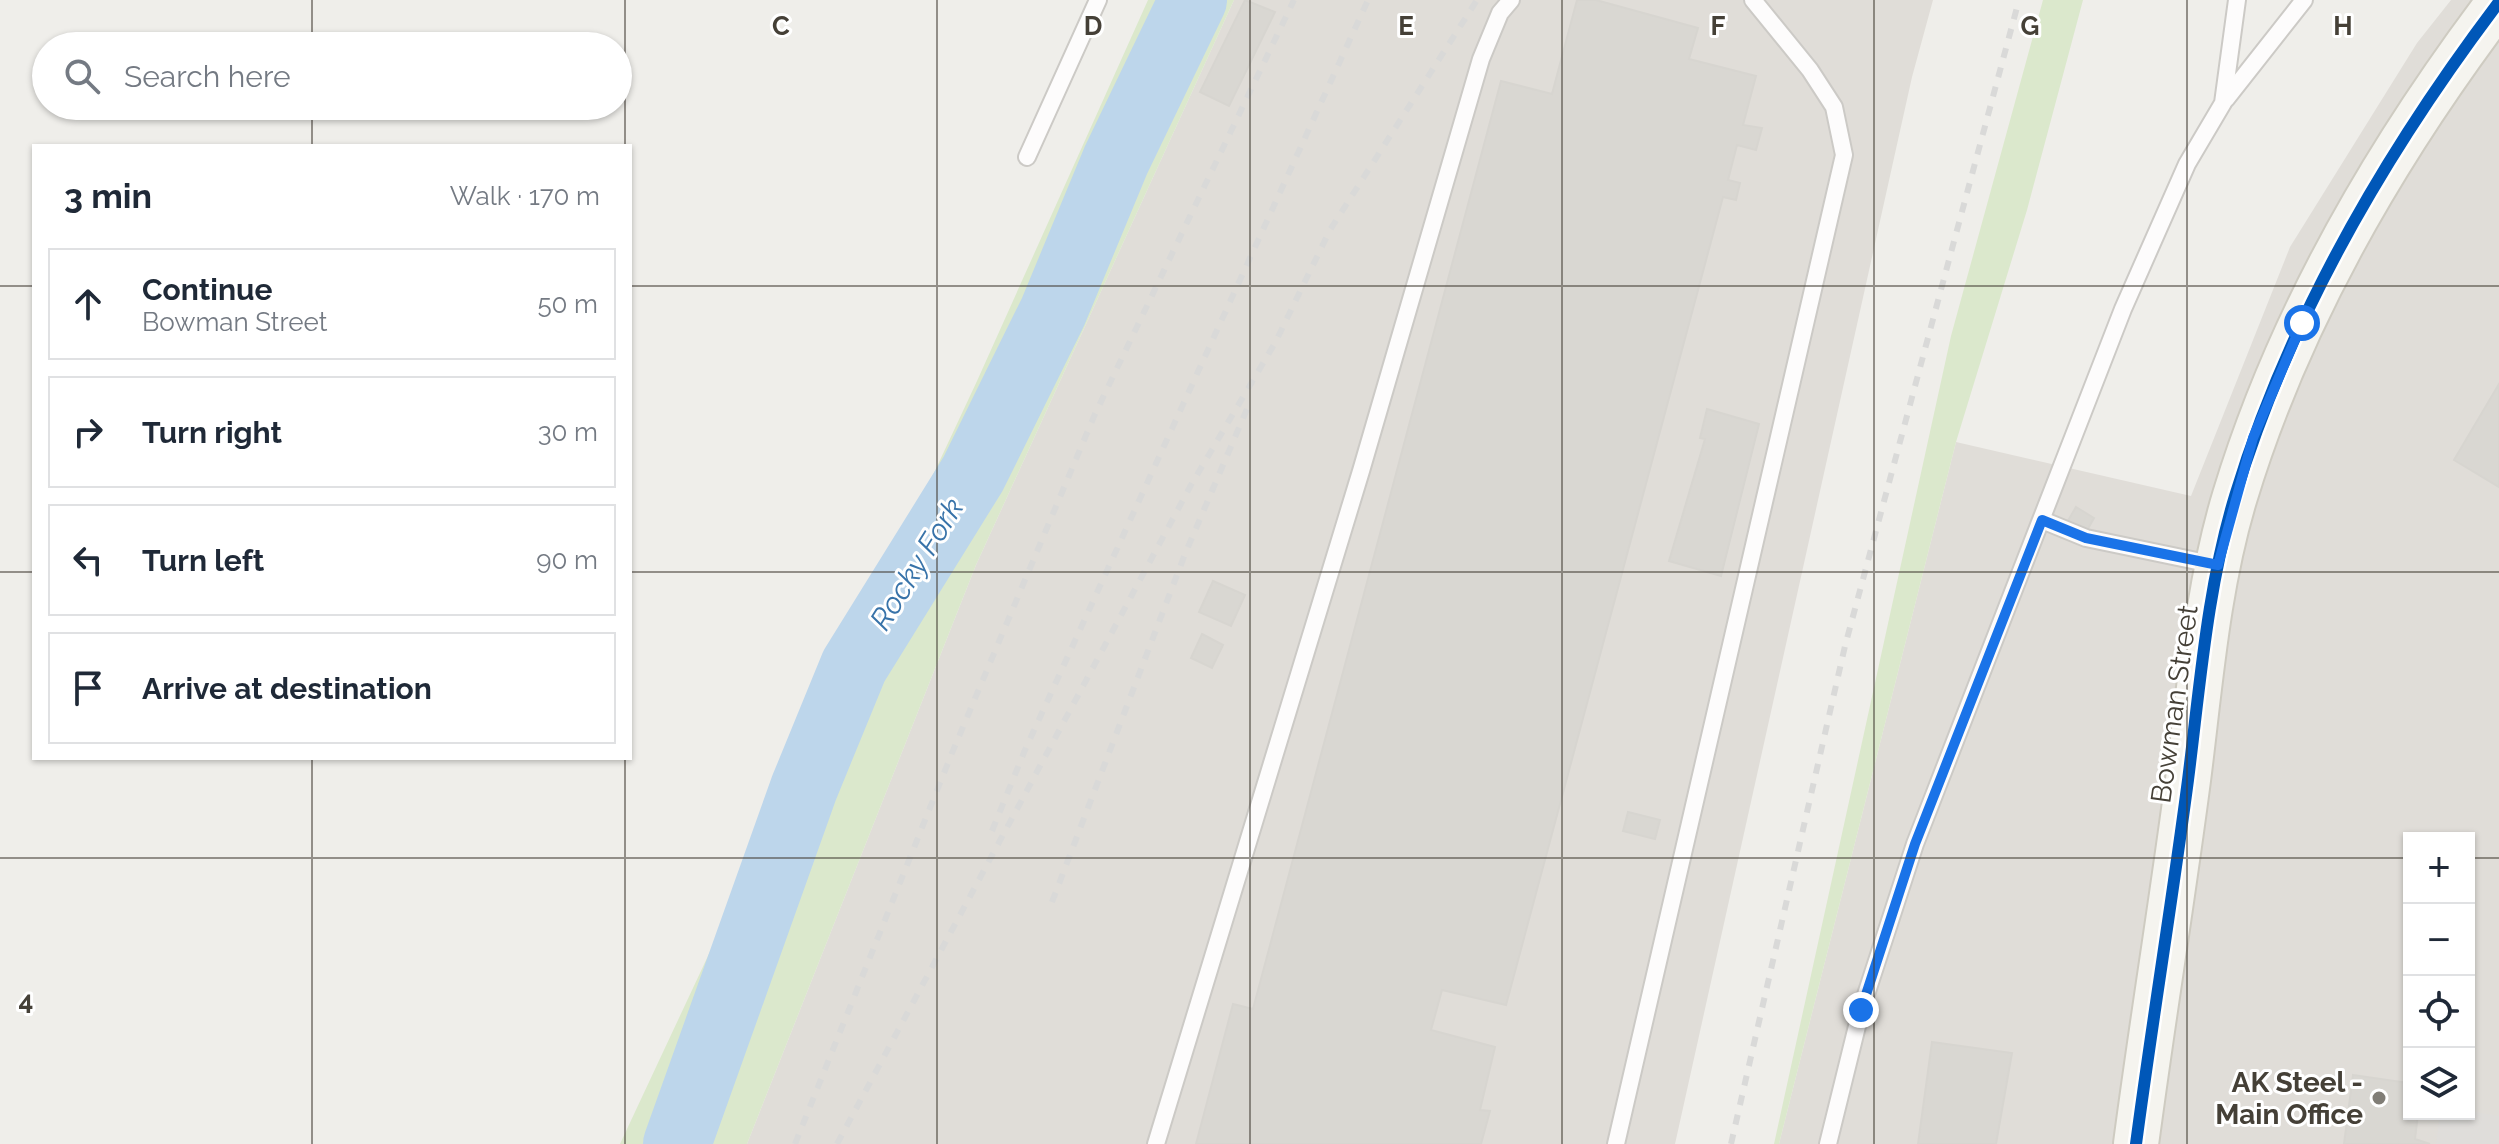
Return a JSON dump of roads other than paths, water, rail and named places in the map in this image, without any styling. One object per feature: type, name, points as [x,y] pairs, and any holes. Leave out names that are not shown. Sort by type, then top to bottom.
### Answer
[{"type":"street","name":"Bowman Street","points":[[2136,1144],[2218,565],[2253,438],[2302,323],[2419,114],[2499,2]]},
{"type":"lane","points":[[1027,157],[1098,0]]},
{"type":"lane","points":[[1156,1144],[1357,486],[1481,59],[1500,13],[1511,0]]},
{"type":"lane","points":[[1616,1144],[1844,155],[1834,107],[1810,70],[1753,0]]},
{"type":"lane","points":[[2223,103],[2237,0]]},
{"type":"lane","points":[[1828,1144],[1861,1010],[1888,922],[1961,724],[2147,254],[2187,164],[2223,103],[2304,0]]},
{"type":"lane","points":[[2042,520],[2086,538],[2218,565]]},
{"type":"waterway","name":"Rocky Fork","points":[[677,1144],[804,788],[854,666],[973,474],[1053,312],[1116,160],[1193,0]]},
{"type":"railway","points":[[795,1144],[952,753],[1095,414],[1294,0]]},
{"type":"railway","points":[[992,831],[1025,750],[1368,0]]},
{"type":"railway","points":[[837,1144],[1191,485],[1275,343],[1330,230],[1477,0]]},
{"type":"railway","points":[[1731,1144],[1845,646],[2019,0]]},
{"type":"railway","points":[[1052,902],[1185,554],[1247,409]]},
{"type":"place","name":"AK Steel - Main Office","points":[[2379,1098]]}]
